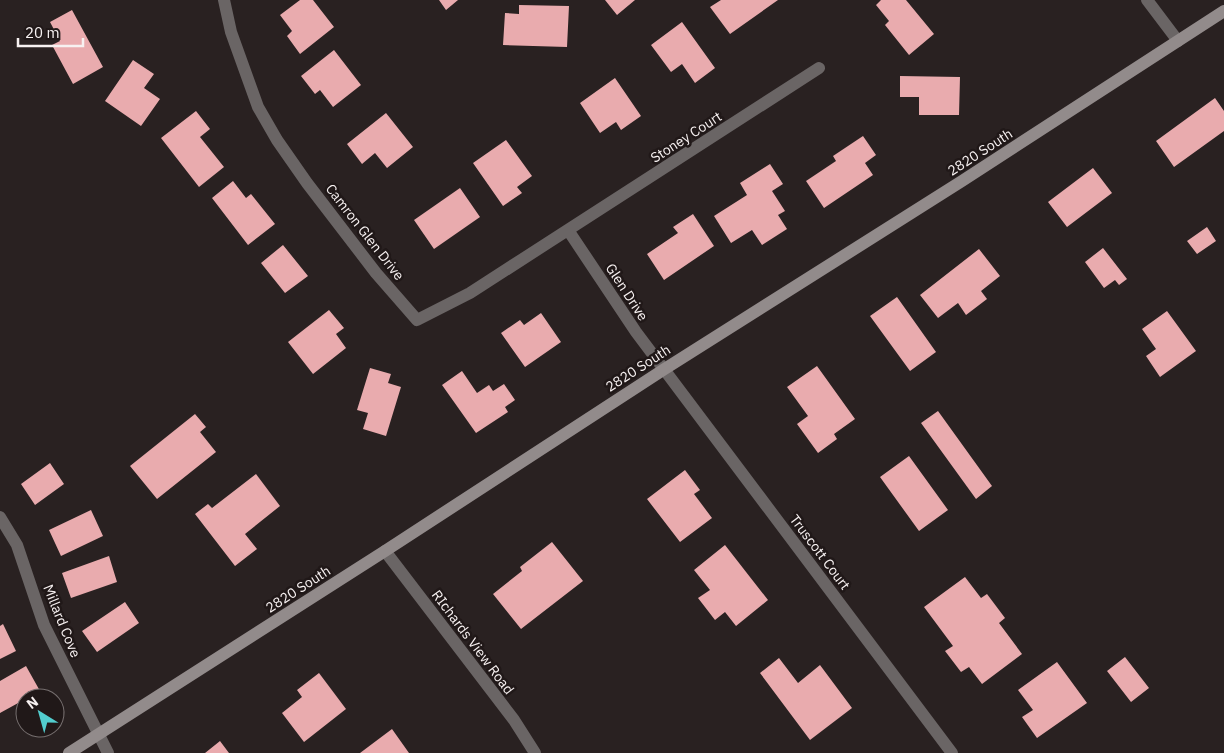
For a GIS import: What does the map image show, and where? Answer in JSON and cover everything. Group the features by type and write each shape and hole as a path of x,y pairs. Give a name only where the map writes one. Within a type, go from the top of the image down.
{"street":[{"name":"Camron Glen Drive","path":"224,0 231,32 258,107 277,140 307,183 376,272 417,320 470,293 568,230"},
{"path":"1147,0 1178,41"},
{"name":"2820 South","path":"69,753 1224,11"},
{"name":"Stoney Court","path":"568,230 819,68"},
{"name":"Glen Drive","path":"568,230 663,370"},
{"name":"Truscott Court","path":"663,370 952,753"},
{"name":"Millard Cove","path":"0,517 18,545 44,625 108,753"},
{"name":"RIchards View Road","path":"385,551 514,720 535,753"}],"building":[{"path":"300,0 313,0 334,27 300,54 287,36 292,31 280,15"},
{"path":"439,0 458,0 446,10"},
{"path":"605,0 635,0 617,15"},
{"path":"721,0 778,0 730,34 710,7"},
{"path":"881,0 906,0 934,34 909,55 885,25 889,21 876,5"},
{"path":"519,5 569,6 567,47 503,45 505,13 519,14"},
{"path":"72,10 103,67 73,84 52,45 60,41 50,22"},
{"path":"682,22 715,68 695,83 682,64 671,72 651,45"},
{"path":"334,50 361,85 333,107 320,90 315,94 301,76"},
{"path":"133,60 154,74 144,88 160,99 141,126 105,101"},
{"path":"900,76 960,77 959,115 919,115 919,97 900,97"},
{"path":"615,78 641,116 621,130 616,122 600,133 580,103"},
{"path":"1215,98 1224,111 1224,131 1174,167 1156,141"},
{"path":"196,111 210,129 200,137 224,167 199,187 161,138"},
{"path":"386,113 413,147 387,168 375,153 362,164 347,144"},
{"path":"863,136 876,155 865,163 873,175 824,208 806,181 836,161 833,156"},
{"path":"506,140 532,176 517,187 522,193 503,206 473,163"},
{"path":"770,164 783,184 772,191 785,211 778,215 787,229 762,245 752,230 731,243 714,216 747,195 740,183"},
{"path":"1093,168 1112,193 1067,227 1048,202"},
{"path":"233,181 246,198 251,194 275,224 248,245 212,198"},
{"path":"460,188 480,217 434,249 414,220"},
{"path":"693,214 714,246 664,280 647,254 678,233 673,227"},
{"path":"1207,227 1216,241 1197,254 1187,241"},
{"path":"283,245 308,276 285,293 261,263"},
{"path":"1103,248 1127,279 1119,285 1115,280 1104,288 1085,262"},
{"path":"979,249 1000,276 981,291 987,299 966,315 958,303 938,318 920,295"},
{"path":"897,297 936,352 910,371 870,316"},
{"path":"329,310 344,328 336,334 346,348 313,374 288,342"},
{"path":"1167,311 1196,351 1160,377 1146,356 1156,349 1142,329"},
{"path":"541,313 561,342 525,367 501,333 520,320 524,325"},
{"path":"817,366 855,419 834,434 837,439 818,453 797,424 808,416 787,387"},
{"path":"370,368 391,374 388,383 401,387 386,436 363,429 368,413 357,410"},
{"path":"462,371 477,393 489,385 493,391 504,384 515,400 505,407 508,412 476,433 442,385"},
{"path":"938,411 992,486 976,499 921,423"},
{"path":"195,414 206,427 200,432 216,452 157,499 130,466"},
{"path":"909,456 948,510 919,531 880,477"},
{"path":"50,463 64,484 35,505 21,484"},
{"path":"685,470 700,490 694,494 712,518 680,542 647,499"},
{"path":"256,474 280,506 245,534 257,549 235,566 195,514 208,504 212,508"},
{"path":"91,510 103,536 61,556 49,530"},
{"path":"552,542 583,581 521,629 493,594 522,571 520,567"},
{"path":"725,545 768,600 736,626 725,612 715,620 698,598 710,590 694,570"},
{"path":"109,556 117,582 71,598 62,573"},
{"path":"965,577 981,598 987,594 1005,618 999,623 1022,654 982,684 969,667 961,672 945,651 953,646 924,607"},
{"path":"125,602 139,623 97,652 82,631"},
{"path":"3,624 16,651 0,659 0,626"},
{"path":"1125,657 1149,688 1131,702 1107,671"},
{"path":"779,658 798,683 820,665 852,708 810,740 760,673"},
{"path":"1057,662 1087,703 1037,738 1022,717 1033,710 1018,690"},
{"path":"26,666 38,688 15,688 15,705 0,713 0,681"},
{"path":"319,673 346,709 304,742 282,713 302,697 297,690"},
{"path":"392,729 409,753 360,753"},
{"path":"220,741 229,753 205,753"}]}
